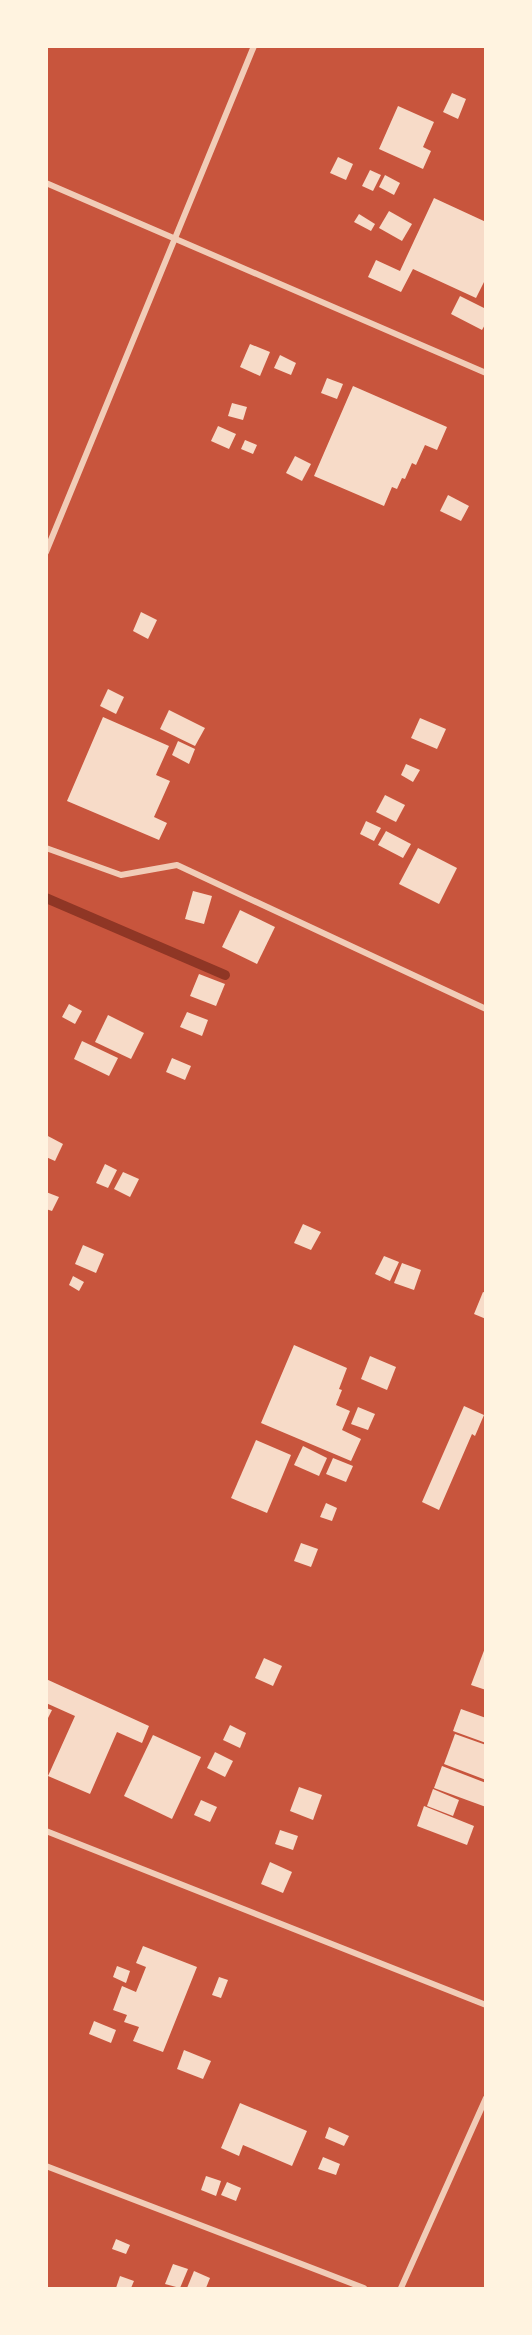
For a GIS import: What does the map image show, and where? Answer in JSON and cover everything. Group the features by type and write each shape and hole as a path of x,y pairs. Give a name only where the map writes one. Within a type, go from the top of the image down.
{"street":[{"path":"46,552 254,46"},
{"path":"46,183 486,373"},
{"path":"46,848 121,875 177,865 486,1009"},
{"path":"47,1832 486,2005"},
{"path":"402,2289 486,2098"},
{"path":"46,2166 364,2289"}],"building":[{"path":"452,93 466,99 458,119 443,112"},
{"path":"398,106 434,122 423,147 431,151 423,169 379,149"},
{"path":"338,157 353,164 346,180 330,173"},
{"path":"370,170 381,175 373,191 362,186"},
{"path":"385,175 400,183 394,195 379,187"},
{"path":"434,198 486,222 486,278 476,298 413,269 401,292 368,277 376,260 400,271"},
{"path":"389,211 412,224 402,241 379,228"},
{"path":"359,214 375,224 371,231 354,222"},
{"path":"460,296 486,309 486,323 482,330 451,314"},
{"path":"250,344 270,352 260,376 240,367"},
{"path":"280,355 296,363 291,375 274,368"},
{"path":"327,378 343,384 337,399 321,393"},
{"path":"353,386 447,427 437,450 425,445 416,465 412,463 405,479 402,478 397,489 392,487 384,506 314,476"},
{"path":"232,403 247,407 243,420 228,416"},
{"path":"218,426 236,434 229,449 211,441"},
{"path":"245,440 257,445 253,454 241,449"},
{"path":"295,456 311,464 302,481 286,473"},
{"path":"448,495 469,506 461,521 440,511"},
{"path":"141,612 157,620 148,639 133,631"},
{"path":"108,689 124,697 116,714 100,706"},
{"path":"169,710 205,728 195,746 160,729"},
{"path":"103,717 169,746 156,775 170,781 154,817 167,823 159,840 67,801"},
{"path":"420,718 446,729 437,749 411,738"},
{"path":"178,741 195,749 189,764 172,755"},
{"path":"406,764 420,770 413,782 401,775"},
{"path":"385,795 405,805 396,822 376,812"},
{"path":"366,821 381,828 374,841 360,834"},
{"path":"386,831 411,844 403,858 378,845"},
{"path":"418,848 457,868 439,904 399,884"},
{"path":"193,891 212,896 204,924 185,919"},
{"path":"240,910 275,927 257,964 222,947"},
{"path":"199,974 225,984 216,1006 190,996"},
{"path":"69,1004 82,1011 75,1024 62,1017"},
{"path":"187,1012 208,1020 202,1036 180,1027"},
{"path":"108,1015 144,1033 131,1059 95,1042"},
{"path":"82,1041 118,1058 109,1076 74,1059"},
{"path":"172,1058 191,1066 185,1080 166,1072"},
{"path":"46,1135 63,1144 55,1161 46,1157"},
{"path":"105,1164 117,1170 108,1188 96,1183"},
{"path":"123,1172 139,1179 130,1197 114,1189"},
{"path":"46,1192 59,1197 52,1211 46,1209"},
{"path":"303,1224 321,1232 311,1250 294,1243"},
{"path":"83,1245 104,1254 96,1273 75,1264"},
{"path":"384,1256 399,1262 390,1281 375,1274"},
{"path":"402,1263 421,1270 414,1290 394,1283"},
{"path":"73,1276 84,1282 79,1291 69,1285"},
{"path":"483,1292 486,1293 486,1319 474,1314"},
{"path":"294,1345 347,1368 336,1405 350,1411 342,1430 361,1439 351,1461 261,1423"},
{"path":"370,1356 396,1367 387,1390 361,1379"},
{"path":"464,1406 484,1415 475,1436 472,1434 439,1510 422,1502"},
{"path":"358,1407 375,1414 368,1430 351,1424"},
{"path":"256,1440 291,1455 267,1513 231,1498"},
{"path":"303,1446 327,1458 319,1476 294,1465"},
{"path":"333,1458 353,1466 346,1482 326,1474"},
{"path":"326,1503 337,1508 332,1521 320,1517"},
{"path":"301,1543 318,1549 311,1567 294,1561"},
{"path":"486,1648 486,1690 471,1685"},
{"path":"264,1658 282,1666 273,1686 255,1678"},
{"path":"46,1679 149,1726 142,1743 117,1732 90,1794 48,1776 75,1716 46,1703"},
{"path":"46,1708 52,1710 46,1722"},
{"path":"461,1709 486,1718 486,1743 453,1731"},
{"path":"230,1725 246,1733 240,1748 223,1740"},
{"path":"455,1734 486,1745 486,1780 444,1764"},
{"path":"153,1735 201,1757 172,1819 124,1796"},
{"path":"215,1752 233,1761 225,1777 207,1768"},
{"path":"442,1766 486,1783 486,1807 434,1788"},
{"path":"299,1787 322,1795 313,1820 290,1811"},
{"path":"433,1789 459,1800 453,1816 427,1806"},
{"path":"201,1800 217,1807 210,1822 194,1815"},
{"path":"424,1806 474,1826 467,1845 417,1826"},
{"path":"280,1830 298,1836 293,1850 275,1844"},
{"path":"270,1862 292,1872 283,1893 261,1884"},
{"path":"143,1946 197,1967 163,2052 133,2041 139,2027 124,2022 127,2015 113,2010 122,1986 136,1992 146,1967 136,1963"},
{"path":"117,1966 130,1971 126,1983 113,1977"},
{"path":"219,1977 228,1980 221,1998 212,1995"},
{"path":"94,2021 116,2030 111,2043 89,2034"},
{"path":"184,2050 211,2061 203,2079 177,2069"},
{"path":"240,2103 307,2131 292,2166 243,2145 239,2156 221,2148"},
{"path":"329,2127 349,2136 344,2146 325,2138"},
{"path":"323,2157 340,2164 336,2175 318,2169"},
{"path":"206,2176 221,2181 216,2196 201,2190"},
{"path":"227,2182 241,2188 236,2201 221,2195"},
{"path":"116,2239 130,2245 126,2254 112,2249"},
{"path":"173,2264 188,2269 180,2288 165,2284"},
{"path":"194,2271 210,2278 206,2288 187,2288"},
{"path":"120,2276 134,2281 131,2288 116,2288"}],"waterway":[{"path":"46,898 225,975"}]}
